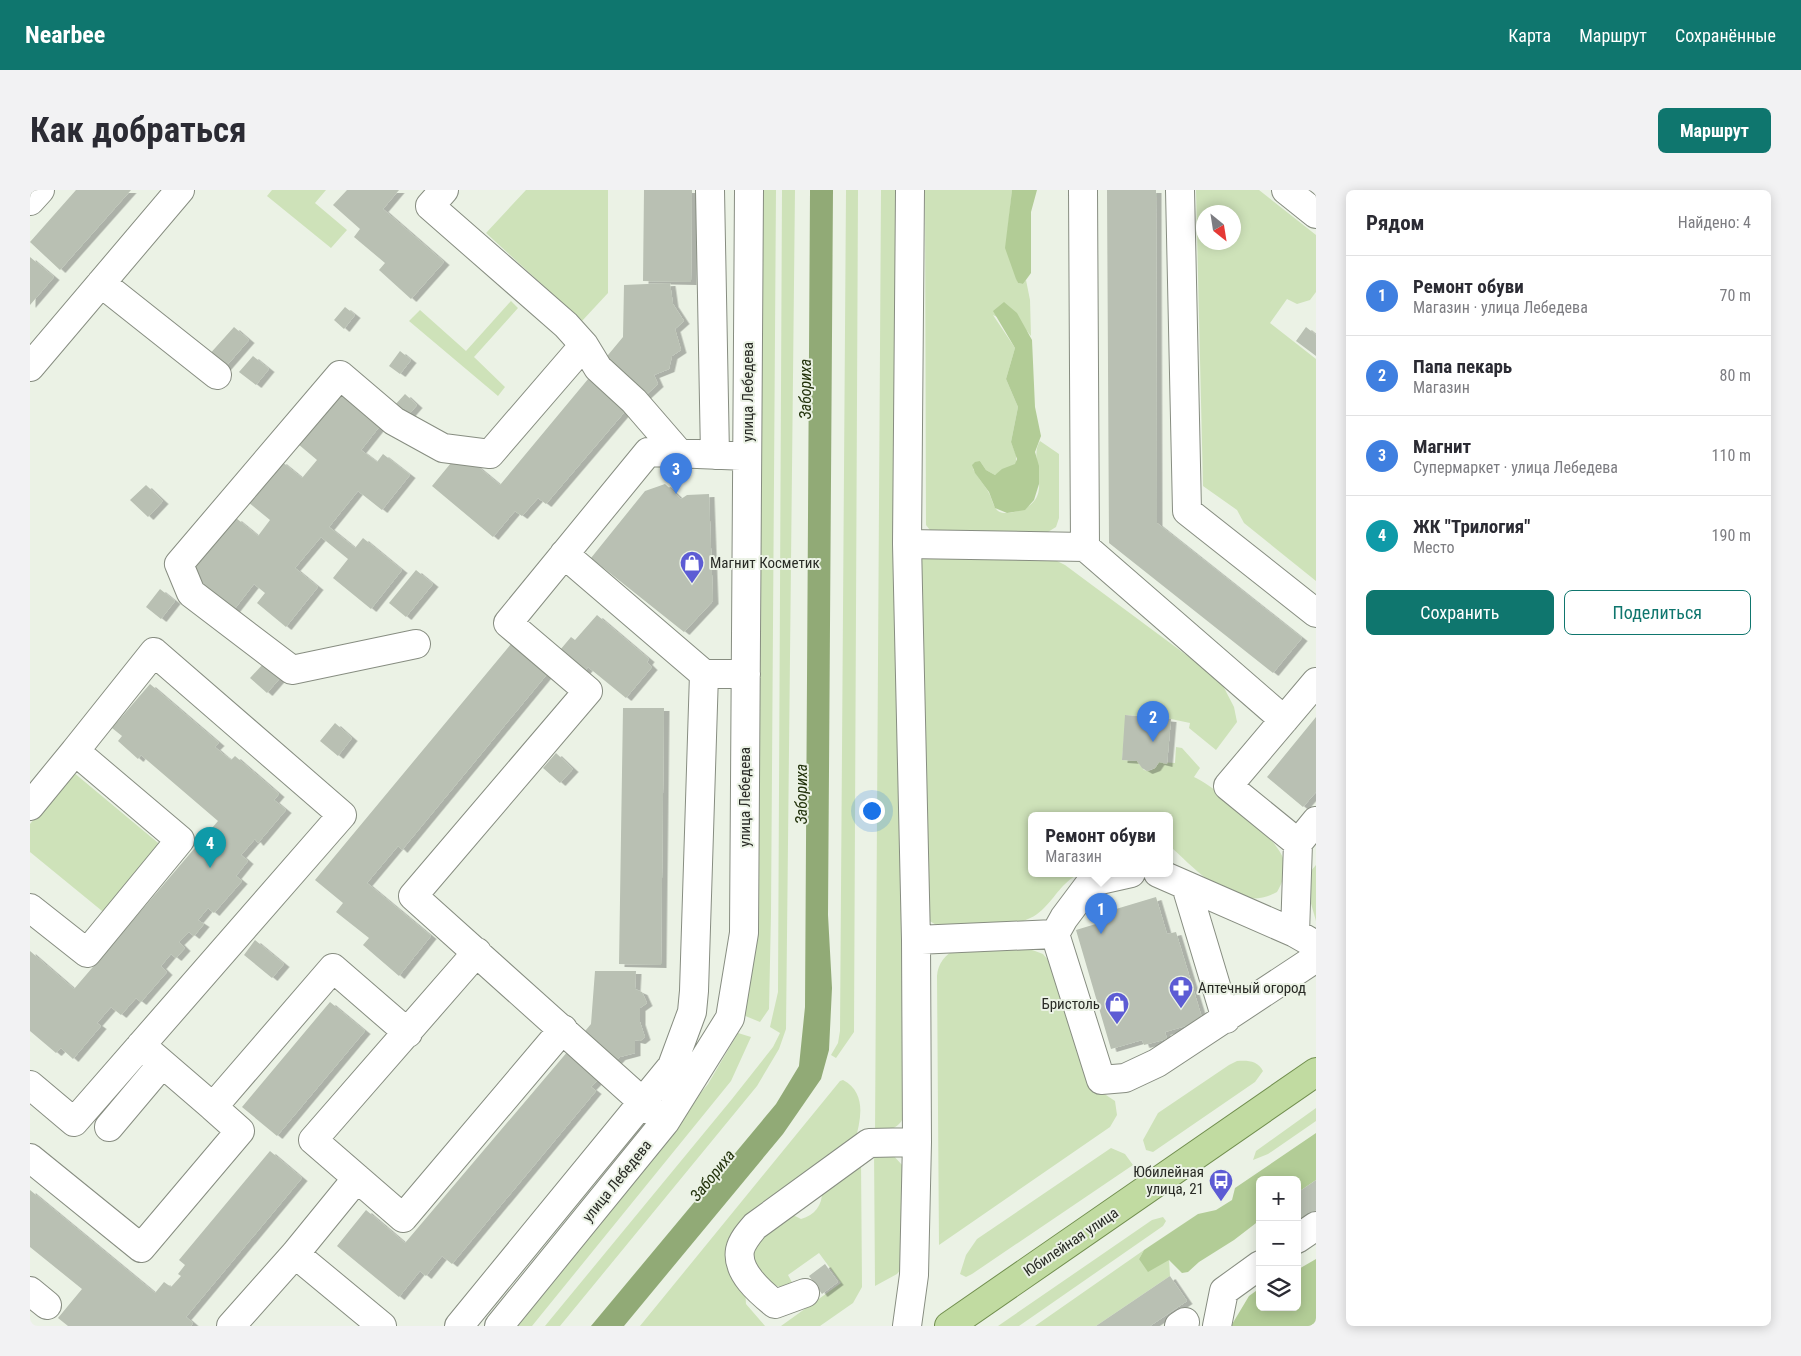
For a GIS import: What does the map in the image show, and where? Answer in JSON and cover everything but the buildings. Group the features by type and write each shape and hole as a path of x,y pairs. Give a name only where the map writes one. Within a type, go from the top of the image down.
{"main road":[{"name":"Юбилейная улица","path":"949,1326 1316,1072"}],"street":[{"path":"30,201 40,190"},
{"path":"30,367 180,190"},
{"path":"444,190 430,206 566,325 584,345 598,368 634,401 679,453"},
{"path":"710,190 715,455"},
{"name":"улица Лебедева","path":"499,1326 665,1122 730,1018 744,934 749,190"},
{"path":"907,1326 914,1276 917,1142 916,940 907,544 910,190"},
{"path":"1084,190 1085,547"},
{"path":"1180,190 1188,511 1316,613"},
{"path":"1286,190 1316,214"},
{"path":"101,283 217,375"},
{"path":"712,305 748,306"},
{"path":"416,644 292,670 191,593 179,564 340,375 394,421 443,448 490,454 584,345"},
{"path":"665,1122 477,952 412,896 588,691 508,623 648,452 747,456"},
{"path":"907,544 1085,547 1284,720"},
{"path":"564,554 704,674 746,674"},
{"path":"30,806 154,652 342,815 74,1122 30,1085"},
{"path":"459,1326 672,1066 692,1012 704,674"},
{"path":"1298,842 1228,786 1316,682"},
{"path":"30,908 87,953 180,840 75,751"},
{"path":"1167,877 1306,939 1298,842 1316,821"},
{"path":"1113,877 1091,882 1064,918 1055,934 1100,1080 1125,1078 1157,1063 1316,958"},
{"path":"1186,886 1226,1018"},
{"path":"916,940 1055,934"},
{"path":"477,952 313,1140 403,1218 562,1030"},
{"path":"213,1108 333,968 408,1032"},
{"path":"30,1158 141,1248 240,1131 141,1045"},
{"path":"109,1127 162,1064"},
{"path":"805,1293 774,1304 753,1286 741,1261 740,1250 744,1240 755,1226 869,1143 917,1142"},
{"path":"232,1326 295,1254 357,1178"},
{"path":"1301,1236 1316,1226"},
{"path":"295,1254 369,1322"},
{"path":"1218,1326 1224,1291 1259,1266"}],"shaded area":[{"path":"272,190 326,190 315,203 347,230 331,248 267,196"},
{"path":"526,190 608,190 608,293 582,321 486,233"},
{"path":"762,190 776,190 771,914 769,1009 760,1022 743,1015"},
{"path":"782,190 795,190 786,1029 779,1049 757,1086 560,1326 545,1326 732,1099 773,1047 780,1033 770,1027 778,992"},
{"path":"810,190 833,190 828,915 832,988 829,1050 821,1079 783,1134 624,1326 591,1326 776,1104 799,1066 805,1007"},
{"path":"846,190 858,190 854,1032 836,1058 831,1055 838,1043 840,1031"},
{"path":"881,190 910,190 902,1095 904,1112 903,1118 897,1126 875,1134"},
{"path":"925,190 1012,190 1006,247 1018,283 1023,284 1026,280 1030,300 1031,336 1027,331 993,315 1015,348 1006,379 1018,407 1011,442 1016,455 1016,464 995,475 986,470 980,461 973,469 989,493 997,510 1006,513 1014,512 1028,507 1036,499 1039,490 1039,480 1036,459 1040,441 1059,454 1059,518 1056,527 1043,535 933,534 926,525"},
{"path":"1012,190 1037,190 1031,212 1031,273 1023,284 1018,283 1016,279 1005,248"},
{"path":"1196,190 1259,190 1316,235 1316,292 1310,300 1297,304 1287,299 1270,323 1316,359 1316,581 1244,523 1237,510 1203,486 1197,250 1241,250 1241,205 1196,205"},
{"path":"511,301 518,308 474,357 505,387 498,396 409,321 420,310 466,351"},
{"path":"1004,302 1017,313 1032,340 1035,407 1041,436 1035,452 1039,466 1039,484 1034,500 1025,510 1007,513 995,508 989,492 975,473 972,465 980,461 986,470 995,475 1002,469 1015,464 1017,459 1011,442 1018,407 1006,379 1015,348 993,311"},
{"path":"923,556 1051,558 1065,565 1220,680 1234,707 1237,722 1216,750 1189,728 1190,723 1171,719 1126,715 1122,760 1137,761 1147,771 1155,768 1159,762 1175,763 1176,747 1182,748 1200,768 1194,777 1204,782 1244,813 1269,837 1278,849 1283,858 1285,871 1277,892 1262,898 1247,898 1233,894 1205,878 1173,849 1173,812 1028,812 1028,877 1073,877 1042,910 1020,922 978,927 938,926 928,920 919,561"},
{"path":"73,772 163,847 107,915 30,852 30,824"},
{"path":"1316,865 1316,921 1304,879"},
{"path":"957,948 1027,948 1043,954 1056,969 1082,1067 1103,1093 1115,1101 1117,1115 1110,1127 939,1245 937,976 943,960"},
{"path":"738,1033 751,1037 731,1081 532,1326 509,1326 708,1084"},
{"path":"1237,1061 1252,1062 1263,1071 1255,1082 1153,1152 1146,1150 1143,1140 1158,1113"},
{"path":"843,1080 851,1085 859,1099 860,1115 855,1141 741,1228 746,1304 765,1326 640,1326 840,1081"},
{"path":"1316,1108 1316,1121 1268,1154 1253,1160 1256,1151"},
{"path":"1316,1133 1316,1180 1301,1190 1301,1176 1256,1176 1256,1223 1234,1240 1199,1262 1188,1272 1182,1273 1169,1260 1148,1272 1139,1259 1144,1250 1198,1214 1216,1210 1232,1200 1235,1188"},
{"path":"1111,1148 1125,1154 1133,1165 972,1274 966,1277 960,1274 966,1255 977,1239"},
{"path":"874,1149 891,1153 903,1166 902,1268 897,1274 875,1286"},
{"path":"861,1160 862,1287 853,1303 820,1326 781,1326 841,1283 819,1253 788,1275 794,1286 785,1289 767,1282 750,1262 756,1236 793,1215 801,1219 811,1215 820,1204 822,1189"},
{"path":"1163,1217 1166,1221 1163,1226 1019,1326 998,1326 1152,1220"},
{"path":"1144,1250 1139,1259 1169,1259 1170,1276 1096,1326 1035,1326"},
{"path":"1316,1259 1316,1322 1310,1326 1231,1326 1249,1296 1256,1291 1256,1311 1301,1311 1301,1268"}],"place":[{"name":"Магнит","path":"676,494"},
{"name":"Магнит Косметик","path":"692,584"},
{"name":"Папа пекарь","path":"1153,742"},
{"name":"ЖК \"Трилогия\"","path":"210,868"},
{"name":"Ремонт обуви","path":"1101,934"},
{"name":"Аптечный огород","path":"1181,1009"},
{"name":"Бристоль","path":"1117,1025"},
{"name":"Юбилейная улица, 21","path":"1221,1202"}],"water label":[{"name":"Забориха","path":"805,389"},
{"name":"Забориха","path":"801,794"},
{"name":"Забориха","path":"712,1175"}]}
